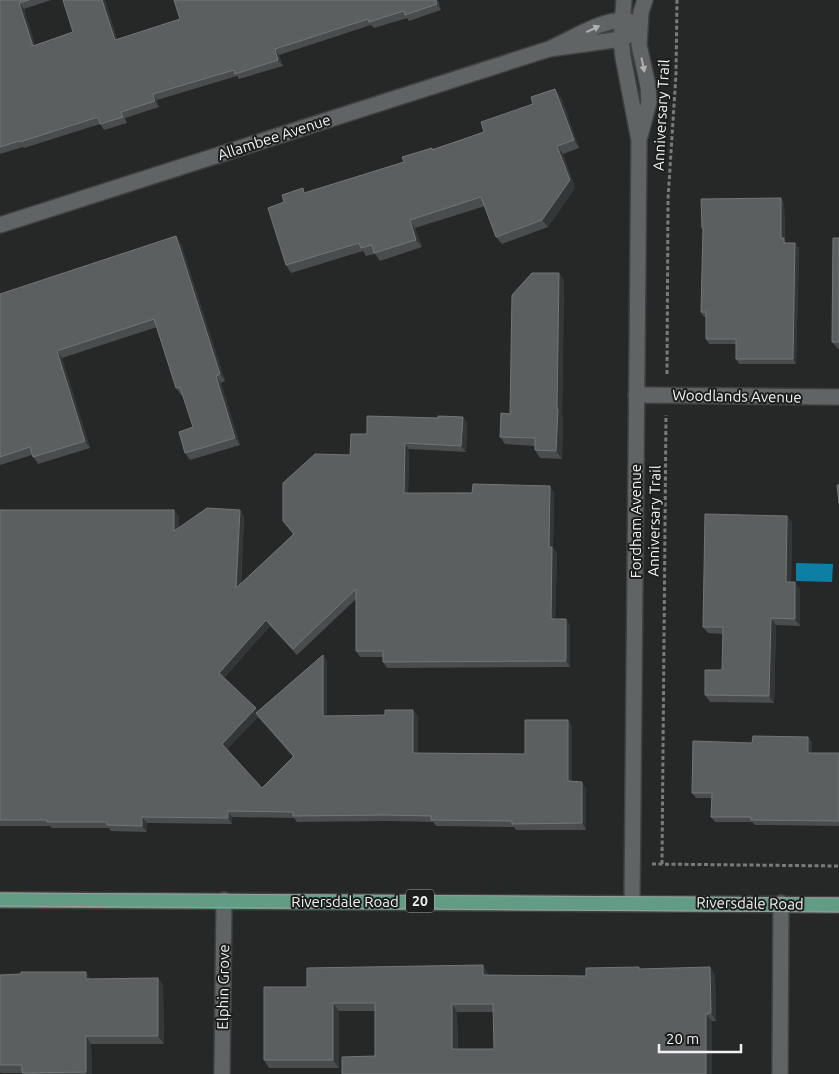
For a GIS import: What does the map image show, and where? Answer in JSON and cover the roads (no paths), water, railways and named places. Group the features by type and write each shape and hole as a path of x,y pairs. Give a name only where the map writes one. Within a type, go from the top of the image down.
{"main road":[{"name":"Riversdale Road","path":"0,900 781,903 839,905"}],"street":[{"name":"Fordham Avenue","path":"624,0 621,39 639,140 632,903"},
{"name":"Fordham Avenue","path":"639,140 649,102 648,86 639,45 639,26 645,0"},
{"path":"622,21 627,20 639,26"},
{"name":"Allambee Avenue","path":"0,225 549,49 602,25 622,21"},
{"name":"Allambee Avenue","path":"549,49 621,39 631,34 639,26"},
{"name":"Woodlands Avenue","path":"636,395 839,397"},
{"name":"Elphin Grove","path":"222,1074 224,900"},
{"path":"780,1074 781,903"}],"water":[{"path":"796,563 833,564 832,582 796,581"}],"tram line":[{"path":"0,893 839,898"},
{"path":"0,906 839,912"}]}
